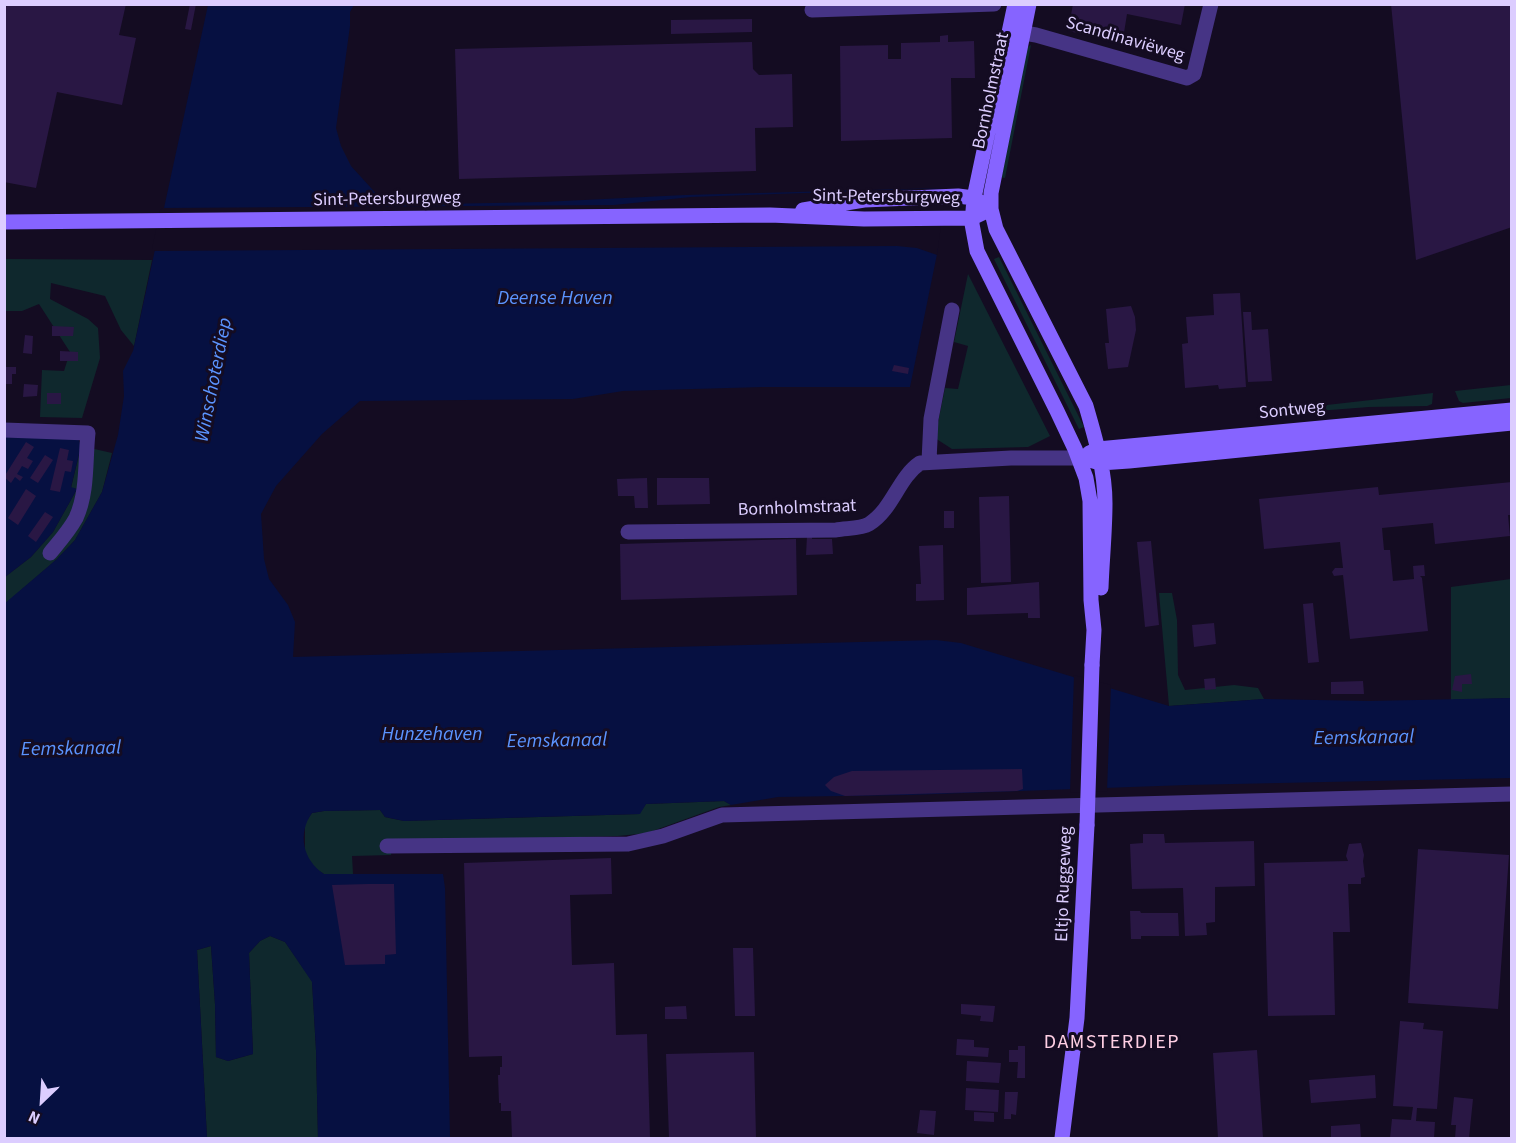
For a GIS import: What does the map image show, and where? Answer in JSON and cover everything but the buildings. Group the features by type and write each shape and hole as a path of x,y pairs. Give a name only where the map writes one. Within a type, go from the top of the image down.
{"street":[{"path":"812,10 994,4"},
{"name":"Scandinaviëweg","path":"1017,31 1187,78 1194,74 1211,4"},
{"name":"Bornholmstraat","path":"1020,5 991,193 991,209 996,229 1086,406 1099,456"},
{"name":"Bornholmstraat","path":"1017,31 974,198 973,234 977,251 1078,458"},
{"name":"Sint-Petersburgweg","path":"770,215 864,200 948,196 974,198 991,209"},
{"name":"Sint-Petersburgweg","path":"4,222 770,215 864,219 972,218 991,209"},
{"path":"929,461 932,419 951,310"},
{"name":"Sontweg","path":"1099,456 1512,410"},
{"name":"Sontweg","path":"929,461 1078,458 1512,423"},
{"path":"4,430 88,433 84,488 80,507 71,526 50,553"},
{"name":"Eltjo Ruggeweg","path":"1062,1138 1077,1018 1092,665 1094,630 1100,602 1105,503 1099,456"},
{"name":"Eltjo Ruggeweg","path":"1078,458 1086,478 1090,501 1091,600 1094,630"},
{"name":"Bornholmstraat","path":"628,532 836,530 867,525 887,508 911,469 920,463 929,461"},
{"path":"387,846 628,844 663,836 722,816 1512,794"}],"green space":[{"path":"1031,45 1005,178 998,177 1026,48"},
{"path":"999,257 1084,427 1079,429 994,259"},
{"path":"5,259 152,260 134,346 121,330 105,296 51,283 50,299 88,319 98,328 100,358 82,418 40,417 42,370 64,371 70,352 39,304 22,311 5,311"},
{"path":"968,274 1050,436 1028,447 952,449 935,438 945,388 958,389 968,346 954,342"},
{"path":"1511,385 1511,398 1463,403 1459,401 1455,391"},
{"path":"1433,393 1432,404 1427,406 1317,411 1309,407"},
{"path":"81,446 112,453 102,492 75,540 57,559 5,604 5,577 31,557 53,532 77,489 71,488"},
{"path":"1511,579 1511,698 1451,700 1451,587"},
{"path":"1159,593 1172,593 1177,620 1178,675 1185,690 1234,685 1258,688 1264,699 1169,706"},
{"path":"724,801 731,805 719,807 647,833 618,836 393,842 391,855 352,856 353,874 324,874 313,867 305,853 305,823 312,813 324,811 380,810 385,817 404,821 639,814 646,804"},
{"path":"270,936 285,942 312,981 318,1138 207,1138 197,950 211,946 216,1057 228,1061 253,1054 249,953 260,941"}],"water":[{"path":"208,5 354,5 350,12 336,128 341,146 351,166 382,200 390,205 943,188 937,254 910,387 763,387 623,391 573,399 360,401 322,434 276,486 261,514 264,559 269,579 288,605 295,622 293,657 936,640 961,643 1169,706 1264,699 1369,701 1511,698 1511,778 778,797 731,805 724,801 646,804 640,814 404,821 385,817 380,810 312,813 305,829 304,846 311,862 324,874 443,874 450,1138 318,1138 312,982 285,942 270,936 260,941 249,953 253,1054 228,1061 216,1057 211,946 197,950 207,1138 5,1138 4,604 57,559 75,540 102,492 118,435 124,396 123,371 133,351"},
{"path":"5,437 78,438 81,446 71,487 77,489 53,532 31,557 5,577"}],"pier":[{"path":"946,188 937,255 917,248 897,246 153,251 152,249 160,210 163,208 614,205 691,197"},
{"path":"1074,675 1111,685 1107,791 1070,793"}],"district":[{"name":"DAMSTERDIEP","path":"1112,1044"}],"water label":[{"name":"Deense Haven","path":"555,300"},
{"name":"Winschoterdiep","path":"215,380"},
{"name":"Hunzehaven","path":"432,736"},
{"name":"Eemskanaal","path":"1364,739"},
{"name":"Eemskanaal","path":"557,742"},
{"name":"Eemskanaal","path":"71,750"}]}
